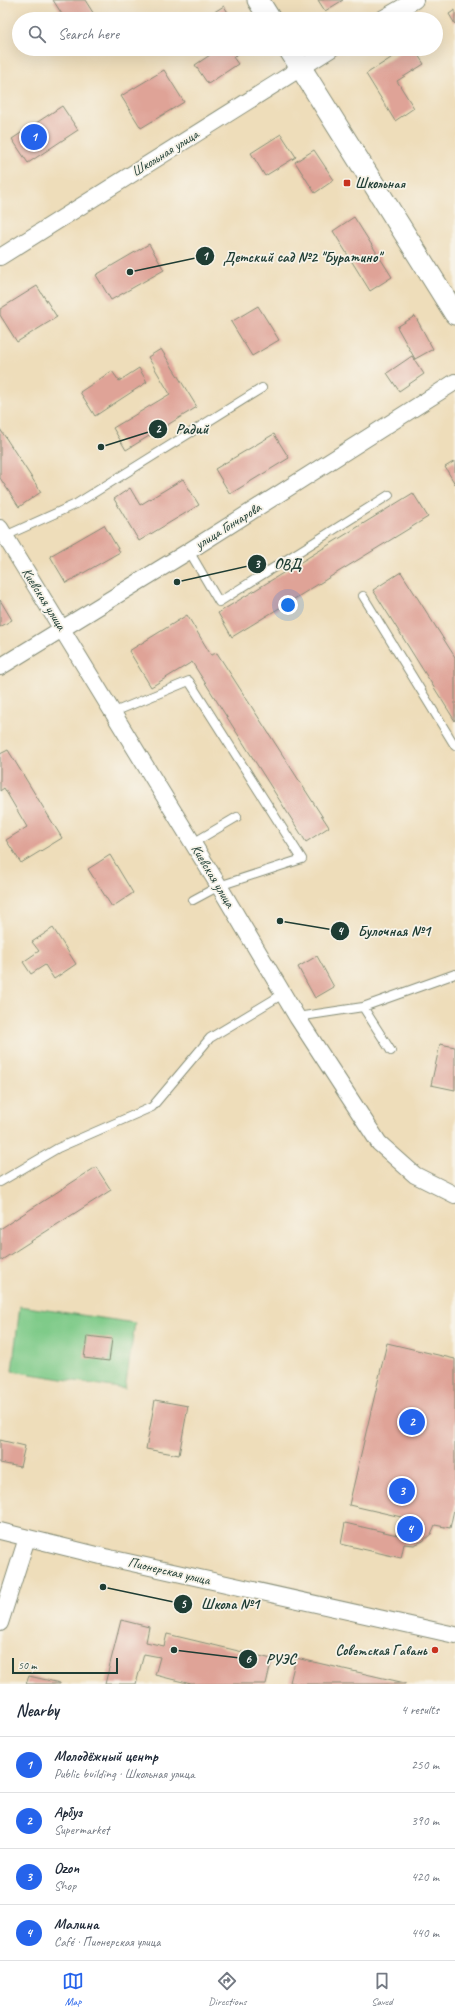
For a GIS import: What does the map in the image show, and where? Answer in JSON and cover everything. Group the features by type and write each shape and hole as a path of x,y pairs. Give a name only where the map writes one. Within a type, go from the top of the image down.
{"street":[{"path":"258,0 266,12"},
{"path":"394,12 415,0"},
{"path":"293,56 455,314"},
{"name":"Школьная улица","path":"0,257 319,56"},
{"name":"улица Гончарова","path":"0,667 189,551 455,382"},
{"name":"Киевская улица","path":"3,532 114,712 297,1017 379,1143 415,1175 455,1195"},
{"name":"Пионерская улица","path":"0,1531 105,1557 455,1635"},
{"path":"0,1623 27,1538"}],"lane":[{"path":"3,532 76,504 262,388"},
{"path":"189,551 219,602 389,495"},
{"path":"363,596 455,746"},
{"path":"114,712 189,681 302,859 219,886 193,900"},
{"path":"193,843 237,817"},
{"path":"297,1017 363,1007 455,974"},
{"path":"0,1182 58,1148 152,1107 210,1038 283,994"},
{"path":"363,1007 391,1051"}],"green space":[{"path":"20,1306 135,1323 125,1389 12,1371"}],"building":[{"path":"53,0 85,0 93,12 61,12"},
{"path":"318,0 343,0 325,11"},
{"path":"224,6 228,12 214,12"},
{"path":"455,10 455,24 449,14"},
{"path":"208,56 235,56 233,57 238,64 208,84 195,65"},
{"path":"394,56 419,56 424,64 397,81 414,108 395,121 366,74"},
{"path":"164,70 184,102 141,128 121,96"},
{"path":"62,106 78,130 28,163 12,139"},
{"path":"281,134 296,157 265,176 251,153"},
{"path":"314,150 334,180 315,193 295,162"},
{"path":"354,217 392,277 370,291 333,231"},
{"path":"149,244 164,270 111,300 96,275"},
{"path":"37,286 57,317 17,342 0,315 0,309"},
{"path":"258,306 279,340 252,356 231,322"},
{"path":"415,316 433,349 415,359 397,327"},
{"path":"161,349 197,407 126,450 113,428 170,394 148,357"},
{"path":"412,356 424,374 399,391 387,373"},
{"path":"139,368 147,382 95,416 80,392 112,371 119,381"},
{"path":"0,429 41,492 19,507 0,478"},
{"path":"274,434 289,458 230,494 215,469"},
{"path":"455,461 455,484 445,467"},
{"path":"183,479 199,505 139,541 114,499 130,488 140,505"},
{"path":"413,493 428,517 232,637 218,613"},
{"path":"104,525 120,552 66,583 50,556"},
{"path":"401,572 455,657 455,721 373,590"},
{"path":"0,600 12,620 0,627"},
{"path":"187,615 211,655 217,653 329,827 306,842 192,662 151,687 129,651"},
{"path":"8,750 62,838 21,863 6,840 27,827 4,788 0,791 0,754"},
{"path":"110,855 133,893 112,907 88,869"},
{"path":"53,928 76,964 54,979 45,965 31,974 23,962 39,951 32,942"},
{"path":"317,956 334,987 315,998 298,967"},
{"path":"440,1044 455,1047 455,1090 431,1085"},
{"path":"96,1167 111,1190 0,1261 0,1229"},
{"path":"87,1336 112,1339 109,1361 84,1358"},
{"path":"387,1343 455,1359 455,1505 450,1528 435,1525 431,1534 423,1541 414,1545 404,1544 401,1558 341,1544 345,1523 406,1537 410,1519 349,1505"},
{"path":"155,1400 188,1406 179,1455 146,1449"},
{"path":"0,1440 25,1446 20,1467 0,1463"},
{"path":"121,1620 149,1627 146,1642 164,1646 167,1634 272,1659 266,1684 191,1684 155,1675 160,1657 144,1654 136,1684 105,1684"},
{"path":"296,1658 405,1684 299,1684 290,1682"},
{"path":"29,1676 60,1683 60,1684 26,1684"}],"place":[{"name":"Молодёжный центр","path":"34,137"},
{"name":"Школьная","path":"347,183"},
{"name":"Детский сад №2 \"Буратино\"","path":"130,272"},
{"name":"Радий","path":"101,447"},
{"name":"ОВД","path":"177,582"},
{"name":"Булочная №1","path":"280,921"},
{"name":"Арбуз","path":"412,1422"},
{"name":"Ozon","path":"402,1491"},
{"name":"Малина","path":"410,1529"},
{"name":"Школа №1","path":"103,1587"},
{"name":"РУЭС","path":"174,1650"},
{"name":"Советская Гавань","path":"435,1650"}]}
